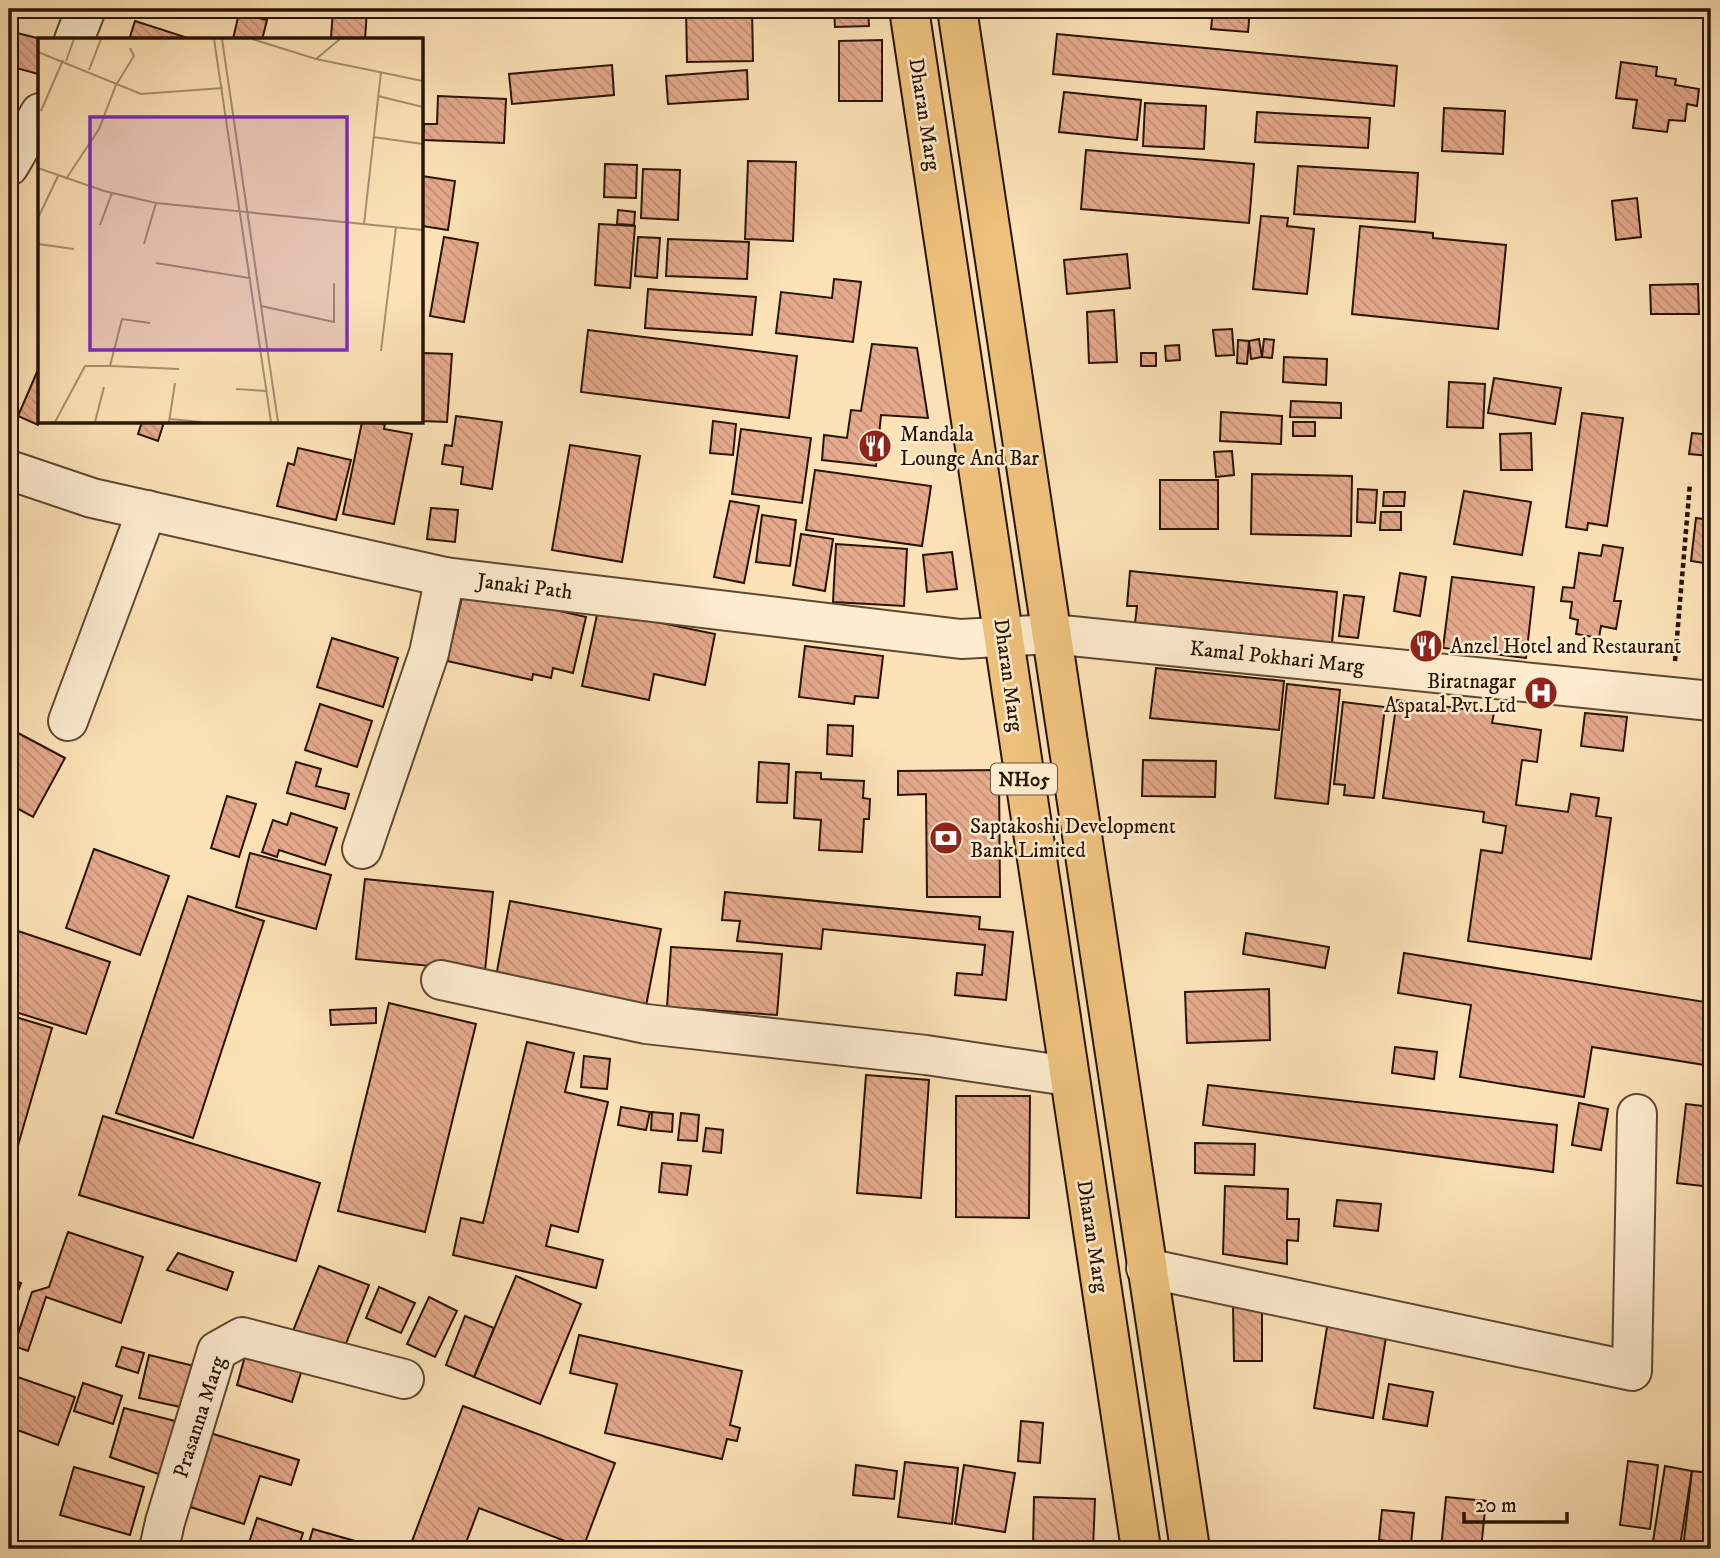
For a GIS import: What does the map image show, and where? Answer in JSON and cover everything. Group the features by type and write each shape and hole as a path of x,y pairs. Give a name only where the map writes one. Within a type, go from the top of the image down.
{"main road":[{"name":"Dharan Marg","path":"909,9 1141,1549"},
{"name":"NH05","path":"957,9 1189,1549"}],"street":[{"path":"75,38 86,9"},
{"path":"9,166 38,116"},
{"name":"Janaki Path","path":"9,470 92,498 445,577 961,639 1052,634"},
{"path":"68,721 146,510"},
{"path":"362,849 429,653 445,577"},
{"name":"Kamal Pokhari Marg","path":"1052,634 1711,701"},
{"path":"441,980 646,1024 926,1055 1068,1076"},
{"path":"1146,1268 1632,1370 1637,1114"},
{"name":"Prasanna Marg","path":"159,1549 164,1522 216,1350 242,1337 404,1378"}],"path":[{"path":"1672,697 1690,483"}],"building":[{"path":"333,9 367,9 365,38 331,38"},
{"path":"686,9 752,9 753,61 687,62"},
{"path":"834,9 868,9 869,26 835,27"},
{"path":"1148,9 1189,9 1189,13"},
{"path":"1213,9 1250,9 1248,32 1211,29"},
{"path":"1707,9 1711,9 1711,56"},
{"path":"239,13 267,20 262,38 233,38"},
{"path":"135,21 188,38 130,38"},
{"path":"9,31 38,38 38,74 9,66"},
{"path":"1057,34 1397,66 1394,106 1053,74"},
{"path":"882,40 882,101 839,101 839,41"},
{"path":"1621,62 1657,67 1656,76 1676,79 1675,85 1699,89 1697,106 1687,104 1685,121 1669,120 1667,132 1633,128 1637,100 1616,98"},
{"path":"612,65 614,95 512,104 509,74"},
{"path":"747,70 748,99 668,104 666,76"},
{"path":"1064,92 1141,100 1137,140 1059,132"},
{"path":"438,96 506,99 504,143 424,140 424,124 437,124"},
{"path":"1145,103 1206,106 1204,149 1143,146"},
{"path":"1444,108 1505,111 1503,154 1442,151"},
{"path":"1257,112 1370,118 1368,148 1255,142"},
{"path":"1086,150 1254,164 1249,223 1081,209"},
{"path":"748,161 796,162 793,241 745,239"},
{"path":"605,164 637,165 636,198 604,197"},
{"path":"1298,166 1418,173 1415,222 1294,214"},
{"path":"643,169 680,170 678,220 641,218"},
{"path":"424,176 455,181 448,230 424,226"},
{"path":"1637,198 1641,237 1616,240 1612,201"},
{"path":"618,210 635,212 634,225 617,224"},
{"path":"1261,216 1288,218 1287,226 1314,229 1307,294 1253,289"},
{"path":"599,224 635,226 630,288 595,285"},
{"path":"1360,226 1433,233 1433,238 1506,245 1498,329 1352,314"},
{"path":"444,237 478,243 464,322 430,316"},
{"path":"638,237 660,238 657,278 635,276"},
{"path":"668,239 749,242 747,279 666,276"},
{"path":"1127,254 1130,288 1067,294 1064,260"},
{"path":"834,279 861,282 853,342 776,333 781,292 832,298"},
{"path":"1698,284 1699,314 1651,314 1650,285"},
{"path":"648,289 756,297 752,335 645,328"},
{"path":"1114,310 1117,362 1089,363 1087,312"},
{"path":"1232,329 1234,355 1216,356 1213,330"},
{"path":"588,330 797,356 789,418 581,392"},
{"path":"1259,339 1262,357 1251,359 1249,341"},
{"path":"1264,339 1274,340 1272,358 1262,357"},
{"path":"1238,340 1249,341 1247,364 1237,363"},
{"path":"872,344 917,348 928,418 881,415 876,466 822,460 824,435 847,438 851,410 861,411"},
{"path":"1179,345 1180,360 1166,361 1165,346"},
{"path":"424,353 452,354 447,422 424,421"},
{"path":"1141,353 1156,353 1156,366 1141,366"},
{"path":"1284,357 1327,359 1326,385 1283,382"},
{"path":"38,370 38,425 18,416"},
{"path":"1494,378 1561,388 1555,424 1488,413"},
{"path":"1449,382 1485,384 1483,428 1447,427"},
{"path":"1291,401 1341,403 1341,418 1290,417"},
{"path":"1221,412 1282,416 1281,444 1220,441"},
{"path":"1582,413 1623,418 1607,526 1588,523 1587,530 1566,527"},
{"path":"456,416 502,422 492,489 461,484 463,467 442,464 445,445 452,446"},
{"path":"713,421 736,424 733,455 710,453"},
{"path":"1293,422 1315,422 1315,436 1293,436"},
{"path":"141,424 163,424 158,441 138,434"},
{"path":"362,424 385,424 384,429 412,434 394,524 343,514"},
{"path":"741,429 811,438 802,503 732,494"},
{"path":"1531,433 1532,470 1501,470 1500,434"},
{"path":"1692,433 1711,435 1711,456 1689,454"},
{"path":"570,445 640,456 622,562 552,550"},
{"path":"298,448 351,460 336,520 277,506 288,463 294,465"},
{"path":"1232,451 1234,475 1216,477 1214,452"},
{"path":"815,470 931,486 922,546 806,530"},
{"path":"1252,474 1352,476 1351,536 1251,534"},
{"path":"1160,480 1218,480 1218,529 1160,529"},
{"path":"1358,489 1377,490 1375,523 1357,522"},
{"path":"1464,491 1531,502 1522,555 1454,544"},
{"path":"1384,492 1405,492 1404,506 1383,506"},
{"path":"730,501 759,506 744,583 714,577"},
{"path":"431,508 458,510 455,542 427,539"},
{"path":"1381,512 1401,512 1401,530 1380,530"},
{"path":"762,515 796,520 790,566 756,562"},
{"path":"1696,518 1711,520 1711,564 1691,561"},
{"path":"801,534 833,539 825,591 793,585"},
{"path":"836,544 907,549 904,606 833,602"},
{"path":"1603,545 1623,548 1614,601 1621,601 1616,629 1601,626 1599,638 1576,634 1578,620 1570,618 1572,602 1561,601 1563,587 1574,588 1579,553 1601,556"},
{"path":"952,552 957,589 927,592 923,555"},
{"path":"1130,571 1337,592 1332,643 1135,623 1137,606 1127,606"},
{"path":"1400,573 1426,577 1420,616 1394,611"},
{"path":"1452,577 1534,587 1526,658 1443,648"},
{"path":"464,589 586,617 573,673 553,668 551,678 533,674 532,680 447,661"},
{"path":"1344,595 1364,597 1358,638 1339,636"},
{"path":"598,610 715,634 705,685 654,674 649,700 582,686"},
{"path":"332,638 398,658 383,707 317,687"},
{"path":"805,646 883,656 878,698 855,696 854,704 799,697"},
{"path":"1156,668 1284,681 1279,730 1150,718"},
{"path":"1287,684 1340,690 1328,804 1275,798"},
{"path":"1397,700 1494,713 1492,723 1541,730 1537,762 1522,760 1516,805 1568,812 1571,794 1599,798 1596,816 1611,818 1591,959 1468,941 1481,850 1502,853 1506,826 1483,822 1484,812 1383,798"},
{"path":"1343,702 1385,707 1374,798 1344,795 1345,785 1334,784"},
{"path":"320,704 372,721 357,767 305,750"},
{"path":"1585,713 1627,717 1623,751 1581,746"},
{"path":"828,725 853,726 852,756 827,754"},
{"path":"18,733 65,758 33,817 9,804 9,751"},
{"path":"1143,760 1216,761 1215,797 1142,796"},
{"path":"296,762 321,769 316,786 349,794 345,809 287,793"},
{"path":"759,762 789,764 787,803 757,802"},
{"path":"999,770 1000,897 927,897 926,794 898,795 898,771"},
{"path":"796,772 821,773 821,779 864,781 863,798 870,799 869,819 864,819 862,852 819,850 821,820 794,818"},
{"path":"227,796 256,804 239,857 211,848"},
{"path":"291,813 337,828 325,865 279,850 277,857 262,852 273,820 287,825"},
{"path":"94,849 169,876 140,955 66,928"},
{"path":"250,853 331,875 316,929 236,907"},
{"path":"365,879 493,892 485,971 356,959"},
{"path":"725,892 980,917 979,929 1013,932 1006,1000 955,995 957,973 982,975 985,945 823,929 821,949 737,941 740,921 722,920"},
{"path":"188,896 264,921 193,1138 116,1113"},
{"path":"510,901 661,929 645,1011 495,982"},
{"path":"9,928 110,962 86,1034 9,1010"},
{"path":"1246,933 1329,947 1325,968 1243,954"},
{"path":"671,947 782,954 777,1015 667,1007"},
{"path":"1404,953 1711,1003 1711,1066 1592,1047 1584,1097 1460,1077 1471,1005 1398,993"},
{"path":"1269,989 1270,1040 1187,1043 1185,992"},
{"path":"389,1003 476,1024 425,1232 338,1211"},
{"path":"376,1008 376,1023 331,1025 330,1010"},
{"path":"9,1015 52,1028 10,1173 9,1173"},
{"path":"527,1042 574,1053 565,1092 608,1102 578,1232 551,1225 546,1246 603,1260 596,1288 453,1255 461,1218 483,1223"},
{"path":"1395,1047 1437,1052 1434,1079 1392,1073"},
{"path":"584,1056 610,1059 607,1089 581,1087"},
{"path":"866,1075 929,1080 921,1198 857,1193"},
{"path":"1208,1085 1557,1125 1553,1172 1203,1125"},
{"path":"956,1096 1030,1096 1029,1218 956,1217"},
{"path":"1579,1103 1608,1109 1601,1150 1572,1145"},
{"path":"1686,1104 1711,1107 1711,1187 1677,1183"},
{"path":"621,1107 650,1112 646,1130 618,1125"},
{"path":"652,1112 673,1114 672,1132 651,1130"},
{"path":"681,1113 699,1115 697,1141 678,1140"},
{"path":"103,1116 320,1183 296,1261 79,1195"},
{"path":"706,1128 723,1130 721,1153 703,1151"},
{"path":"1195,1143 1255,1144 1254,1175 1195,1173"},
{"path":"662,1163 691,1166 687,1195 659,1192"},
{"path":"1225,1186 1288,1189 1287,1219 1299,1219 1298,1241 1287,1240 1287,1264 1223,1254"},
{"path":"1337,1200 1381,1204 1378,1231 1334,1226"},
{"path":"68,1232 143,1257 121,1323 46,1297 28,1351 14,1346 32,1292 49,1287"},
{"path":"1711,1234 1711,1314 1703,1313"},
{"path":"178,1253 233,1272 227,1290 167,1270"},
{"path":"319,1266 369,1285 343,1351 293,1331"},
{"path":"516,1276 581,1304 540,1404 474,1377"},
{"path":"9,1278 21,1283 9,1316"},
{"path":"379,1287 415,1303 401,1333 366,1318"},
{"path":"429,1297 457,1311 435,1357 407,1344"},
{"path":"1262,1304 1262,1361 1234,1361 1233,1305"},
{"path":"465,1316 494,1328 474,1377 446,1365"},
{"path":"1328,1321 1387,1331 1373,1418 1314,1408"},
{"path":"579,1335 742,1371 730,1425 740,1428 737,1441 727,1439 722,1459 605,1433 617,1384 570,1373"},
{"path":"122,1347 144,1353 138,1373 116,1366"},
{"path":"247,1349 303,1366 292,1402 237,1385"},
{"path":"149,1355 194,1366 185,1408 139,1398"},
{"path":"9,1374 75,1397 58,1445 9,1427"},
{"path":"83,1383 122,1396 113,1424 74,1411"},
{"path":"1389,1384 1433,1392 1427,1426 1383,1419"},
{"path":"463,1406 615,1463 583,1548 479,1508 464,1548 468,1549 409,1549"},
{"path":"124,1408 183,1423 167,1477 110,1457"},
{"path":"1021,1421 1043,1423 1040,1463 1018,1461"},
{"path":"210,1433 299,1460 291,1485 260,1476 244,1524 187,1506"},
{"path":"1628,1461 1658,1465 1650,1529 1620,1525"},
{"path":"905,1462 958,1468 952,1524 898,1517"},
{"path":"856,1465 897,1471 894,1499 853,1495"},
{"path":"964,1465 1015,1473 1005,1532 955,1524"},
{"path":"1665,1466 1692,1471 1680,1546 1653,1541"},
{"path":"74,1467 144,1487 130,1535 60,1515"},
{"path":"1692,1471 1711,1473 1711,1549 1683,1549"},
{"path":"1034,1497 1095,1499 1093,1549 1033,1549"},
{"path":"1446,1497 1486,1501 1481,1549 1441,1549"},
{"path":"1382,1510 1414,1513 1411,1544 1379,1540"},
{"path":"257,1518 303,1533 298,1549 247,1549"},
{"path":"313,1529 362,1543 360,1549 307,1549"}],"place":[{"name":"Mandala Lounge And Bar","path":"875,446"},
{"name":"Anzel Hotel and Restaurant","path":"1426,646"},
{"name":"Biratnagar Aspatal Pvt.Ltd","path":"1541,693"},
{"name":"Saptakoshi Development Bank Limited","path":"946,838"}]}
